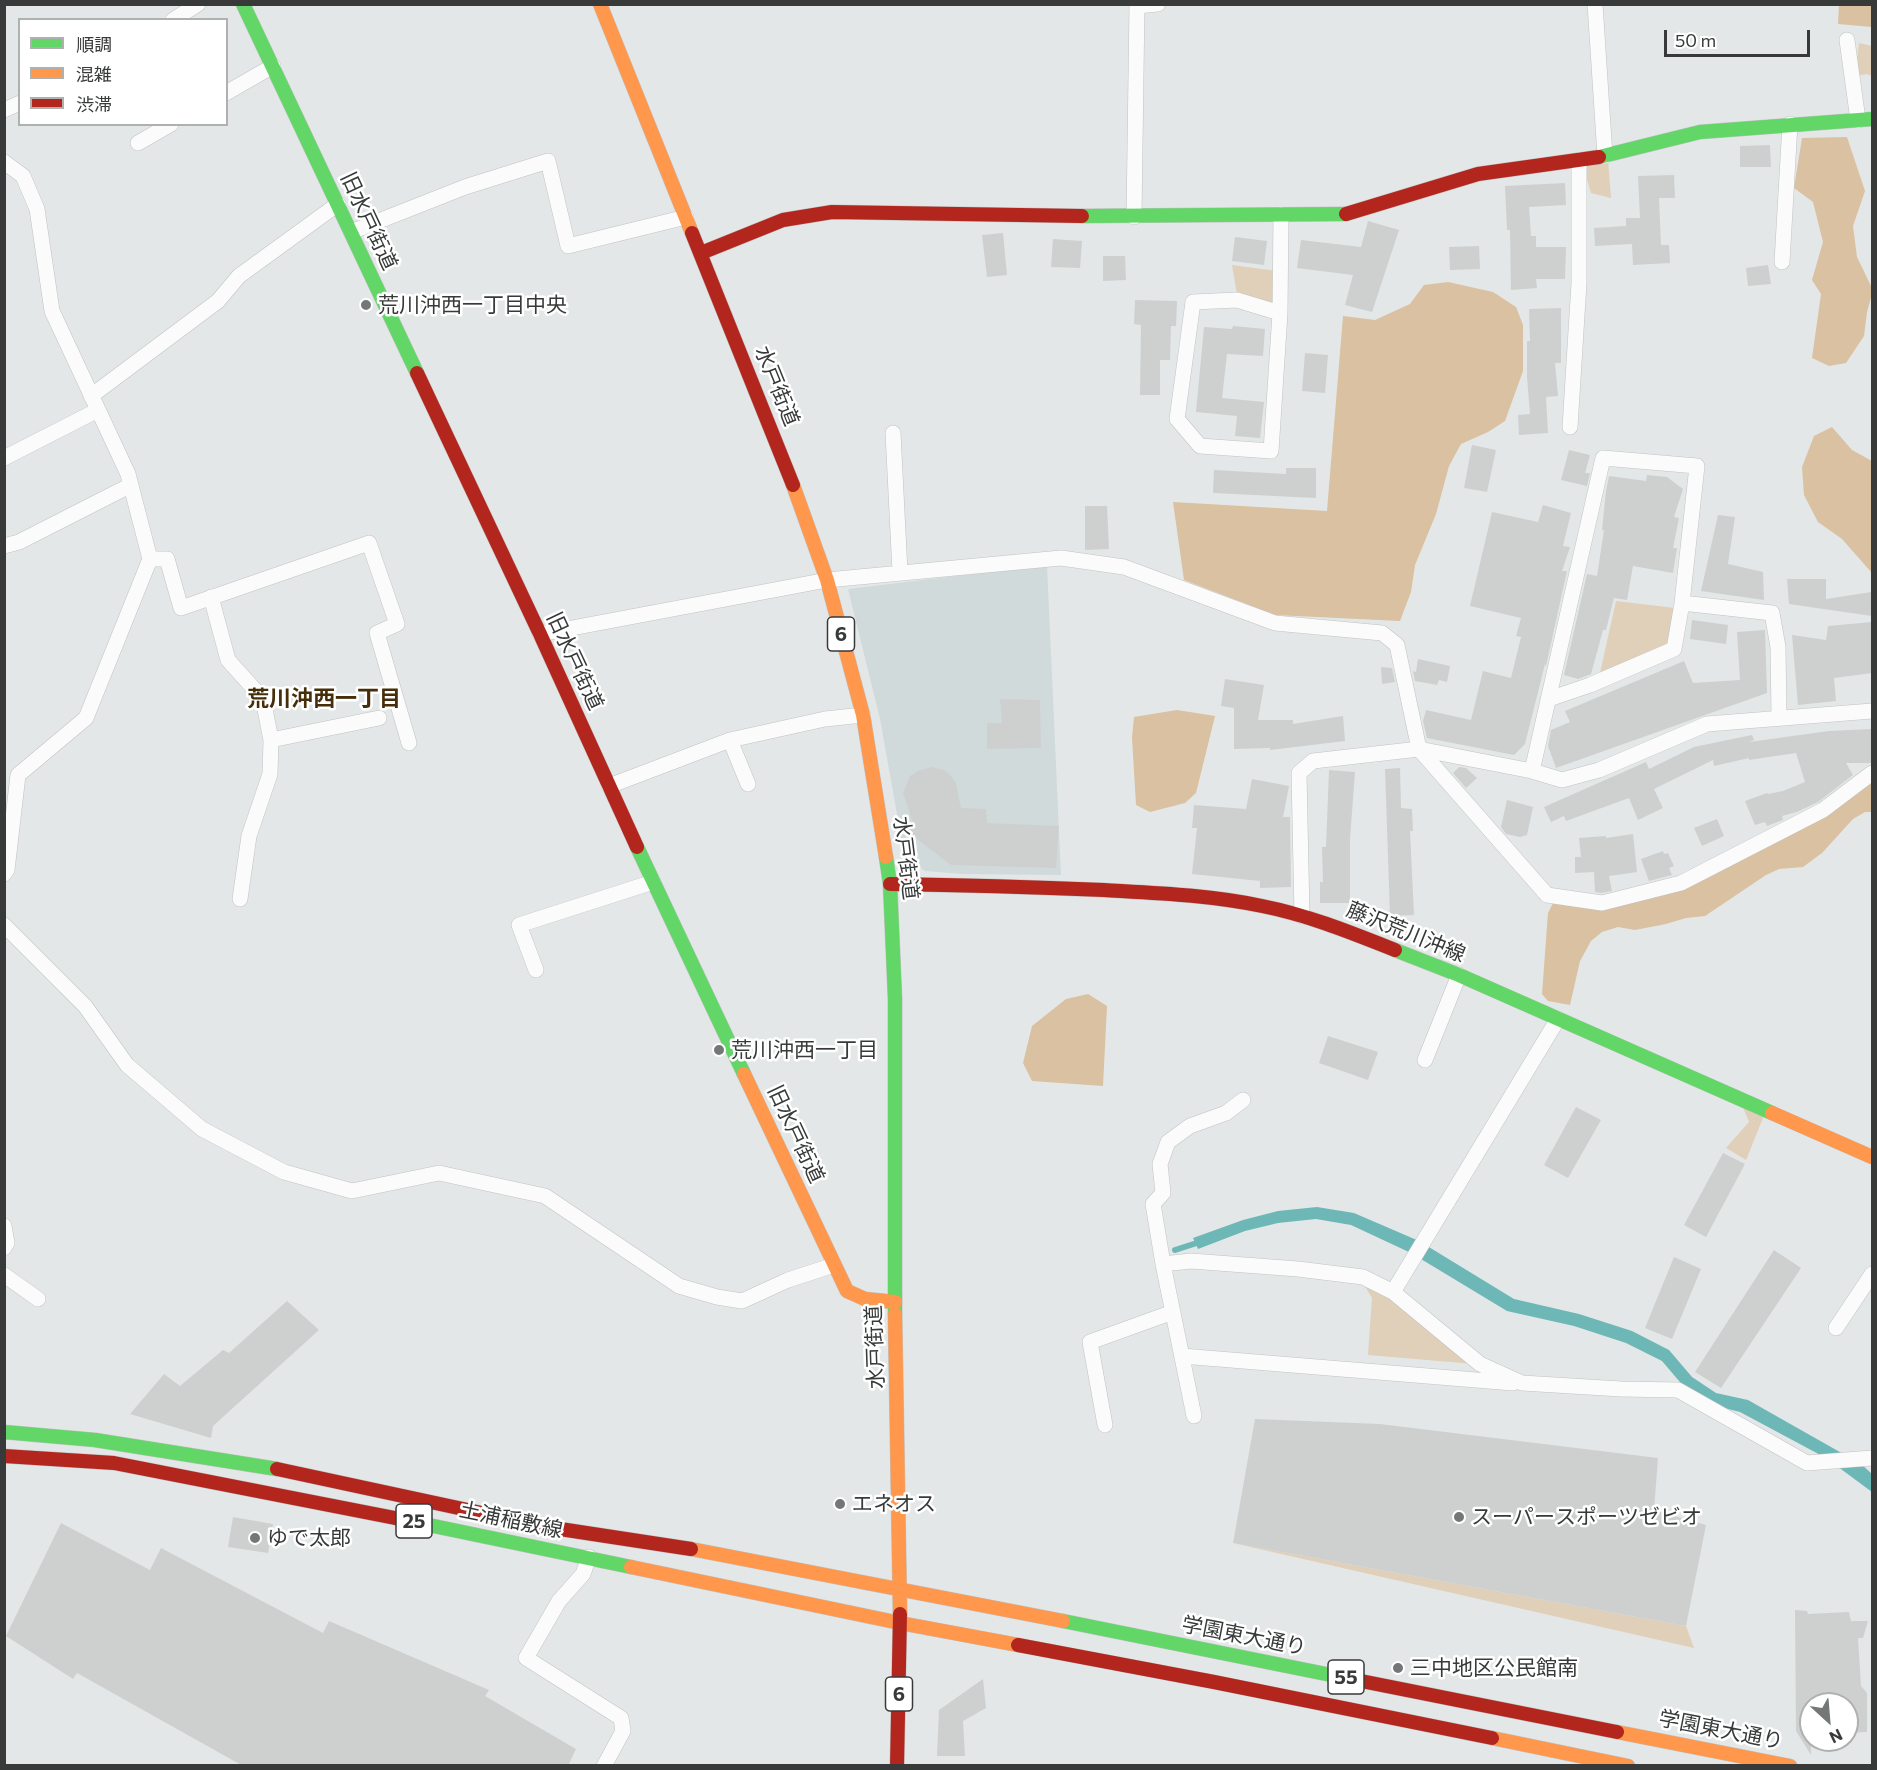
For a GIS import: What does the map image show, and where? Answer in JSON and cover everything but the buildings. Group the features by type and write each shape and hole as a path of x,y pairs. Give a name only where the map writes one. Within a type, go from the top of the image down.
{"main road":[{"name":"旧水戸街道","path":"243,4 540,634 653,882 847,1291 865,1299 895,1302"},
{"name":"水戸街道","path":"600,4 799,500 827,580 863,715 890,884 896,999 895,1302 901,1589 897,1766"},
{"path":"701,253 783,220 832,212 1134,217 1350,214 1478,174 1605,156 1700,132 1865,119"},
{"name":"藤沢荒川沖線","path":"890,884 1144,892 1220,899 1302,916 1459,975 1872,1157"},
{"name":"土浦稲敷線","path":"4,1432 95,1440 281,1470 547,1527 678,1547 901,1589"},
{"name":"土浦稲敷線","path":"4,1456 114,1463 356,1509 900,1623"},
{"name":"学園東大通り","path":"901,1589 1790,1766"},
{"name":"55","path":"900,1623 1214,1682 1628,1766"}],"street":[{"path":"176,18 198,4"},
{"path":"1134,217 1137,5 1158,4"},
{"path":"1595,4 1605,156"},
{"path":"1847,40 1865,119"},
{"path":"228,92 273,66"},
{"path":"4,110 18,104"},
{"path":"1782,262 1790,124"},
{"path":"138,143 168,126"},
{"path":"1570,428 1579,283 1579,160"},
{"path":"4,162 22,176 37,209 52,311 128,474 150,559 86,718 18,775 7,870 4,874"},
{"path":"351,232 465,187 548,162 568,246 686,217"},
{"path":"4,458 94,403 218,301 239,276 338,204"},
{"path":"1280,313 1238,300 1193,302 1177,419 1200,446 1271,451 1280,313 1281,215"},
{"path":"893,433 900,572"},
{"path":"1532,771 1603,458 1696,466 1682,603 1674,649 1590,685 1549,699"},
{"path":"4,546 20,542 131,485"},
{"path":"150,559 167,559 181,608 369,543 397,624 377,633 409,743"},
{"path":"540,634 827,580 1061,558 1124,567 1275,623 1382,633 1397,645 1419,749 1547,895 1602,903 1681,883 1822,810 1872,773"},
{"path":"211,597 228,660 263,699 271,740 270,774 249,836 240,900"},
{"path":"1682,603 1772,613 1778,647 1779,718"},
{"path":"1302,916 1299,773 1313,761 1419,749 1532,771 1562,780 1599,770 1707,724 1872,711"},
{"path":"609,786 730,740 825,719 863,715"},
{"path":"271,740 379,718"},
{"path":"730,740 748,784"},
{"path":"536,970 519,925 653,882"},
{"path":"4,925 84,1006 127,1065 202,1129 284,1172 352,1191 439,1173 545,1196 679,1286 717,1297 742,1301 788,1280 834,1265"},
{"path":"1425,1060 1459,975"},
{"path":"1393,1292 1558,1019"},
{"path":"1194,1416 1153,1204 1163,1192 1160,1164 1168,1142 1190,1126 1226,1113 1243,1100"},
{"path":"4,1226 7,1243 4,1248"},
{"path":"1163,1264 1191,1261 1363,1277 1393,1292 1480,1364 1522,1383"},
{"path":"1836,1328 1872,1274"},
{"path":"4,1275 38,1299"},
{"path":"1104,1425 1090,1342 1173,1312"},
{"path":"1182,1356 1522,1383 1678,1390 1807,1463 1872,1458"},
{"path":"589,1557 583,1574 559,1601 526,1658 621,1718 623,1731 604,1766"}],"shaded area":[{"path":"1839,5 1872,5 1872,27 1838,24"},
{"path":"1859,43 1872,46 1872,76 1867,74 1855,76"},
{"path":"1847,137 1865,191 1853,226 1857,257 1872,288 1872,294 1864,336 1846,363 1829,366 1812,358 1821,294 1812,280 1823,242 1813,202 1794,188 1802,138"},
{"path":"1608,160 1611,198 1591,193 1582,163"},
{"path":"1232,265 1277,271 1277,308 1237,295"},
{"path":"1448,282 1493,292 1516,307 1523,325 1523,371 1505,421 1488,432 1461,444 1449,466 1436,514 1415,565 1411,592 1400,621 1275,615 1184,580 1173,502 1327,511 1343,316 1375,320 1410,304 1424,285"},
{"path":"1832,427 1852,450 1872,461 1872,573 1842,539 1818,522 1804,495 1802,467 1814,436"},
{"path":"1047,565 1061,875 962,874 925,871 901,855 898,820 880,719 848,589"},
{"path":"1616,601 1675,608 1668,645 1600,673"},
{"path":"1177,710 1215,716 1196,793 1185,803 1150,812 1136,805 1132,738 1134,717"},
{"path":"1872,781 1872,812 1865,812 1853,819 1822,853 1803,867 1779,869 1766,875 1705,916 1635,930 1618,927 1602,932 1591,941 1580,961 1570,1005 1548,1001 1542,994 1548,913 1553,903 1625,904"},
{"path":"1088,994 1107,1006 1103,1086 1032,1081 1023,1063 1032,1026 1066,999"},
{"path":"1742,1105 1765,1113 1746,1160 1726,1148 1749,1122"},
{"path":"1363,1283 1390,1297 1474,1364 1368,1355 1372,1298"},
{"path":"1233,1543 1686,1626 1694,1648"}],"water":[{"path":"1317,1207 1354,1213 1419,1241 1514,1299 1579,1314 1632,1331 1669,1350 1692,1377 1716,1393 1748,1400 1861,1464 1872,1474 1872,1492 1826,1458 1740,1412 1708,1404 1685,1388 1662,1361 1626,1343 1574,1326 1507,1311 1411,1253 1351,1225 1316,1219 1278,1223 1245,1231 1198,1249 1193,1238 1243,1220 1278,1211"}],"waterway":[{"path":"1175,1250 1203,1241"}],"traffic: fast":[{"path":"243,4 417,373"},
{"path":"1599,157 1700,132 1872,119"},
{"path":"1082,216 1346,214"},
{"path":"637,847 744,1074"},
{"path":"886,857 890,884 895,999 895,1314"},
{"path":"1395,950 1459,975 1772,1113"},
{"path":"4,1432 95,1440 277,1469"},
{"path":"395,1518 631,1567"},
{"path":"1063,1621 1341,1677"}],"traffic: slow":[{"path":"600,4 692,233"},
{"path":"793,485 827,580 863,715 886,857"},
{"path":"744,1074 847,1291 865,1299 895,1302"},
{"path":"1772,1113 1872,1157"},
{"path":"895,1314 900,1614"},
{"path":"691,1549 1063,1621"},
{"path":"631,1567 1018,1645"},
{"path":"1617,1732 1790,1766"},
{"path":"1492,1738 1628,1766"}],"traffic: jam":[{"path":"1346,214 1478,174 1599,157"},
{"path":"701,253 783,220 832,212 1082,216"},
{"path":"692,233 793,485"},
{"path":"417,373 637,847"},
{"path":"890,884 1104,890 1223,899 1296,914 1395,950"},
{"path":"4,1456 114,1463 395,1518"},
{"path":"277,1469 547,1527 691,1549"},
{"path":"897,1766 900,1614"},
{"path":"1018,1645 1492,1738"},
{"path":"1341,1677 1617,1732"}],"place":[{"name":"荒川沖西一丁目中央","path":"366,305"},
{"name":"荒川沖西一丁目","path":"719,1050"},
{"name":"エネオス","path":"840,1504"},
{"name":"スーパースポーツゼビオ","path":"1459,1517"},
{"name":"ゆで太郎","path":"255,1538"},
{"name":"三中地区公民館南","path":"1398,1668"}],"district":[{"name":"荒川沖西一丁目","path":"324,699"}]}
